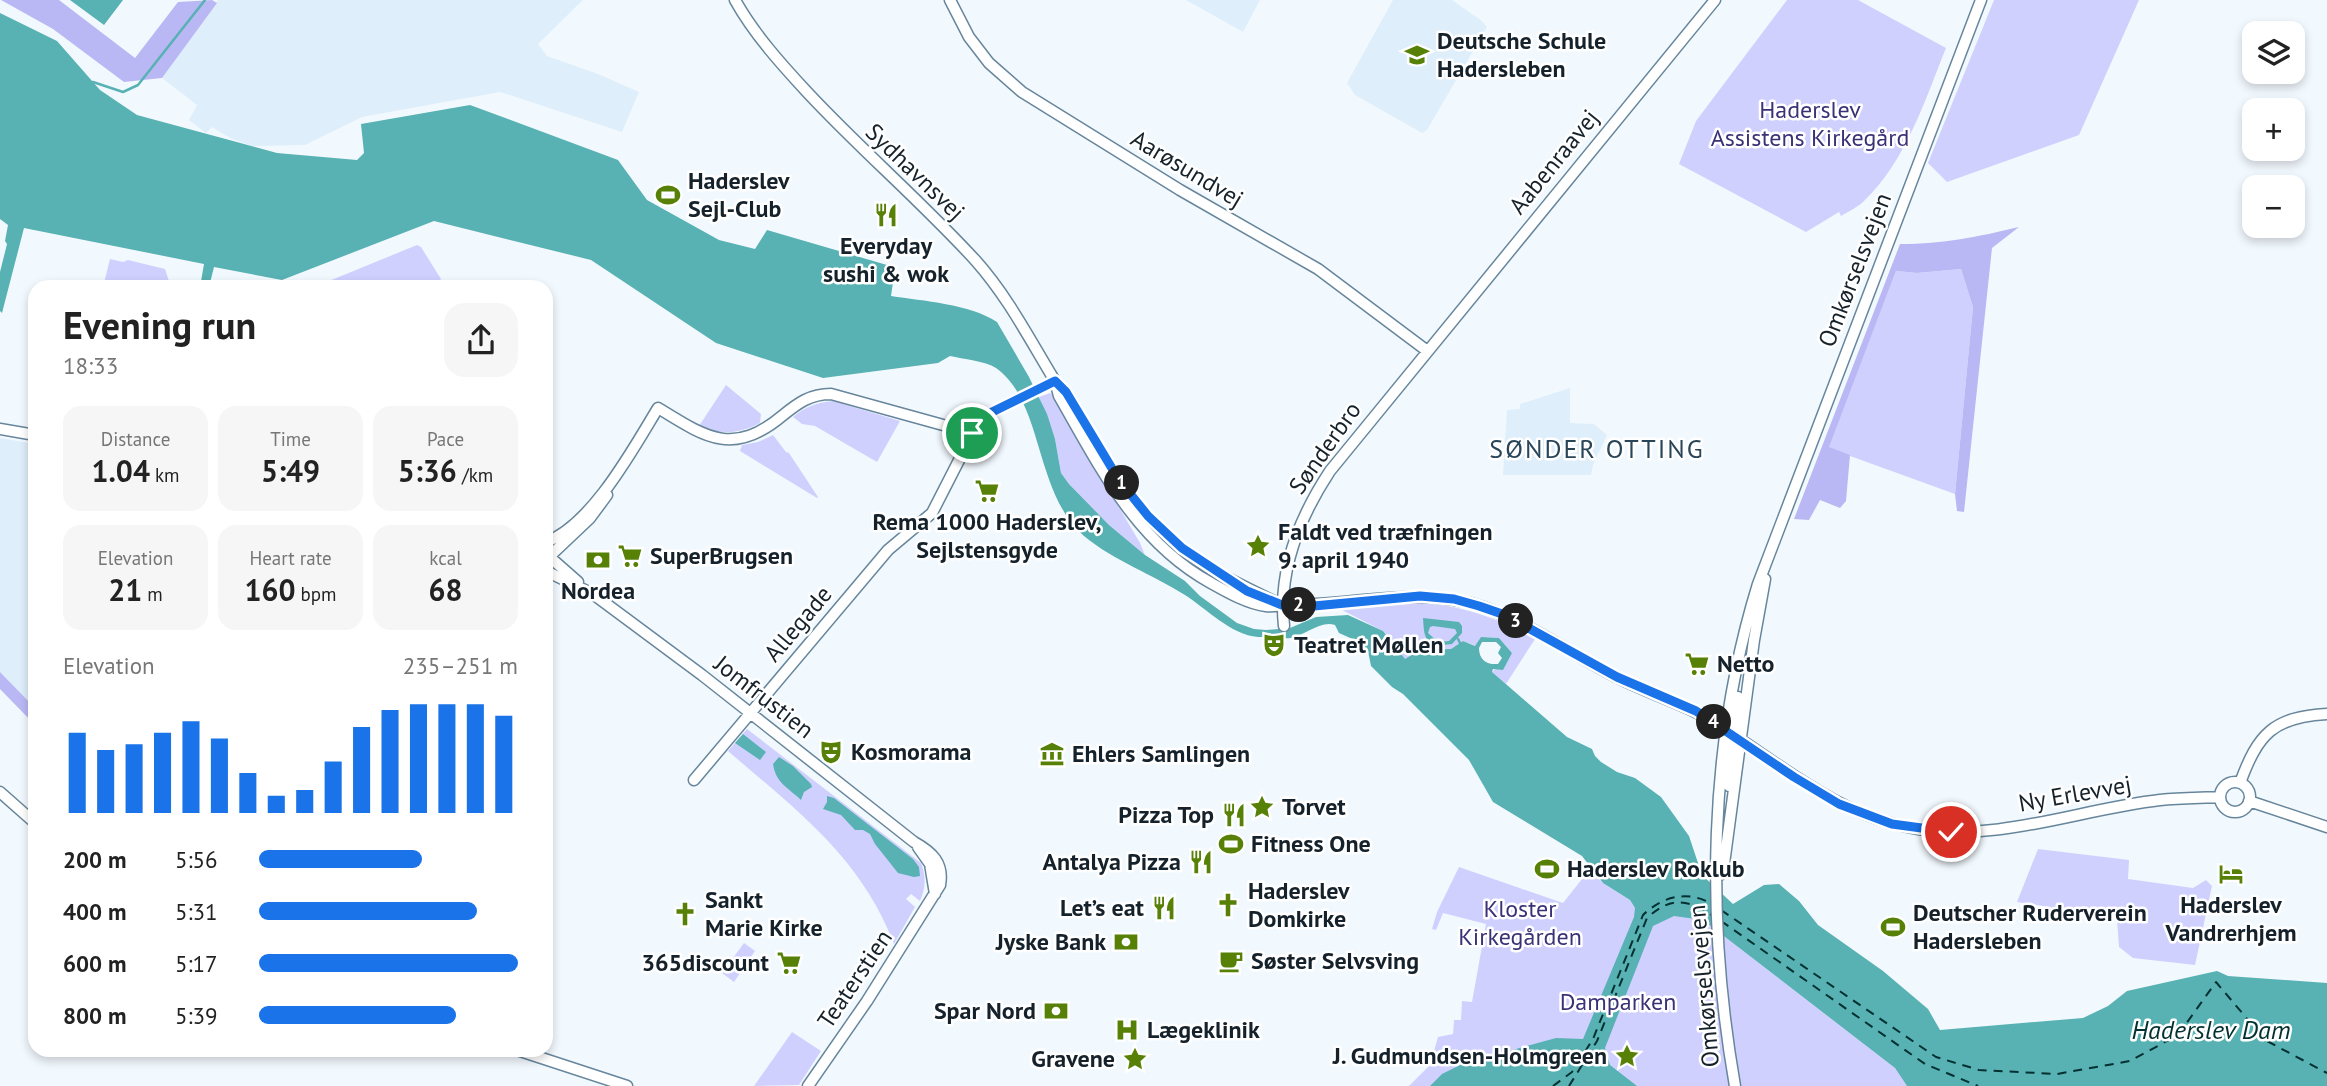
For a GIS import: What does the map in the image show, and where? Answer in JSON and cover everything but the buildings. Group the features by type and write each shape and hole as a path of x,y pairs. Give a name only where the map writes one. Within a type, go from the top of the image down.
{"street":[{"name":"Sydhavnsvej","path":"735,0 785,69 845,133 963,247 989,277 1055,381 1059,396 1109,483 1130,513 1158,545 1208,582 1237,597 1265,606 1282,605"},
{"name":"Aarøsundvej","path":"950,0 969,37 989,63 1022,92 1134,162 1318,269 1426,350"},
{"name":"Aabenraavej","path":"1426,350 1715,0"},
{"name":"Omkørselsvejen","path":"1735,1086 1727,1040 1717,935 1717,824 1725,730 1739,658 1751,607 1769,556 1981,0"},
{"name":"Sønderbro","path":"1284,626 1282,605 1293,541 1316,492 1348,447 1426,350"},
{"path":"553,556 601,505 613,480 658,408 707,436 726,439 756,434 803,400 828,394 972,433 986,415 1055,381"},
{"path":"0,421 23,432"},
{"path":"0,429 28,433"},
{"name":"Allegade","path":"694,780 888,550 922,523 939,501 972,433"},
{"path":"553,540 578,520 613,480"},
{"name":"Jomfrustien","path":"553,556 586,590 932,854 942,870 940,885 935,895"},
{"name":"Omkørselsvejen","path":"1717,882 1724,864 1754,640 1769,556"},
{"name":"Jomfrustien","path":"553,574 586,590"},
{"name":"Ny Erlevvej","path":"1282,605 1314,606 1420,596 1454,599 1505,615 1617,677 1696,711 1839,804 1892,824 1919,829 1983,832 2160,800 2220,797"},
{"path":"1739,658 1742,669 1735,728 1741,740"},
{"path":"2240,783 2250,755 2259,740 2272,728 2307,715 2327,714"},
{"path":"1725,730 1731,743 1727,806 1731,817"},
{"path":"2240,783 2249,792 2249,801 2240,810 2232,811 2223,806 2220,797 2226,785 2240,783"},
{"path":"0,792 28,817"},
{"path":"2249,801 2327,827"},
{"name":"Teaterstien","path":"808,1086 935,895"},
{"path":"538,1057 627,1086"}],"shaded area":[{"path":"1,0 59,0 135,58 178,2 212,0 217,3 162,78 124,82 53,29"},
{"path":"218,0 583,0 538,44 547,56 639,92 622,132 500,92 362,117 305,145 253,146 232,139 212,127 206,133 189,120 197,105 162,78"},
{"path":"1186,0 1260,0 1243,32"},
{"name":"Deutsche Schule Hadersleben","path":"1393,0 1452,0 1487,27 1427,130 1422,133 1355,95 1347,83"},
{"path":"2019,227 1992,248 1964,512 1957,511 1955,494 1973,307 1961,269 1917,273 1896,271 1829,447 1850,455 1846,501 1840,508 1820,500 1809,520 1794,519 1900,244 1960,239"},
{"path":"1570,388 1570,423 1594,424 1607,435 1591,475 1503,475 1507,410 1520,409 1520,404"},
{"path":"0,438 28,443 28,701 0,672"},
{"path":"0,672 28,701 28,718 0,689"}],"green space":[{"name":"Haderslev Assistens Kirkegård","path":"1787,0 1858,0 1946,48 1913,129 1892,168 1856,207 1841,216 1839,212 1806,232 1679,164 1696,121"},
{"name":"Haderslev Assistens Kirkegård","path":"1994,0 2139,0 2079,135 1947,182 1928,163"},
{"path":"417,245 421,247 441,279 440,280 331,280"},
{"path":"110,259 123,262 128,260 165,269 169,280 105,280"},
{"path":"1961,269 1973,307 1955,494 1828,448 1896,271 1917,273"},
{"path":"726,385 761,414 760,423 730,432 699,426"},
{"path":"1050,393 1145,555 1109,525 1061,473 1055,439 1039,397"},
{"path":"833,401 900,421 877,462 815,426 802,424 793,417 812,406"},
{"path":"773,435 789,453 817,498 740,451 742,445"},
{"path":"1411,602 1444,605 1475,613 1535,639 1506,684 1492,672 1512,653 1499,638 1481,637 1476,646 1463,641 1451,649 1420,650 1405,660 1383,631 1340,609"},
{"path":"747,729 921,863 925,882 922,896 920,901 911,894 906,899 915,907 894,944 880,913 845,860 802,815 728,751"},
{"path":"2038,849 2129,860 2128,879 2193,888 2206,880 2212,886 2195,965 2133,958 2119,947 2117,920 2113,917 2017,902"},
{"name":"Damparken","path":"1459,867 1563,903 1590,869 1603,883 1630,900 1635,908 1703,920 1895,1068 1907,1086 1409,1086 1430,1065 1438,1037 1453,1034 1454,1020 1461,1020 1462,1001 1472,1002 1486,924 1443,913 1436,930 1432,929 1437,912"},
{"path":"744,943 755,951 734,982 722,973"},
{"path":"792,1032 821,1051 799,1085 754,1086"}],"water":[{"path":"70,0 123,0 104,25"},
{"name":"Haderslev Dam","path":"0,13 57,41 100,90 137,115 277,153 357,160 364,153 361,124 470,105 618,160 647,200 719,240 755,249 767,230 887,265 893,282 891,296 960,307 997,322 1047,414 1061,473 1109,525 1145,555 1185,581 1200,596 1237,623 1254,629 1290,628 1316,617 1348,615 1383,631 1405,659 1420,650 1451,649 1463,641 1475,646 1481,637 1499,638 1512,653 1503,670 1493,669 1492,672 1567,737 1592,749 1601,762 1617,772 1635,778 1661,797 1689,836 1702,875 1733,904 1764,885 1779,884 1799,901 1818,925 1883,971 1928,1009 1940,1030 2083,1018 2108,1006 2127,991 2217,971 2228,976 2327,983 2327,1086 1907,1086 1895,1068 1703,920 1674,916 1653,926 1605,1048 1610,1065 1637,1086 1430,1086 1442,1074 1462,1064 1556,1038 1583,1039 1634,917 1635,908 1630,900 1603,883 1582,856 1493,802 1469,760 1371,666 1368,651 1357,641 1339,633 1335,625 1318,626 1290,638 1258,637 1238,632 1185,595 1108,553 1084,536 1068,518 1056,496 1023,403 1012,383 996,368 950,356 938,363 823,378 716,343 591,260 434,221 282,280 214,267 211,280 201,280 204,264 24,228 2,313 0,272 7,244 5,241 8,225 0,219","holes":["1482,642 1496,642 1501,647 1498,653 1502,658 1498,664 1487,663 1480,656 1479,648"]},
{"path":"1423,618 1459,622 1462,633 1452,644 1435,646 1426,638","holes":["1433,626 1455,629 1457,633 1449,641 1438,642 1428,633"]},
{"path":"743,734 766,752 760,760 735,743"},
{"path":"779,757 793,766 811,784 812,787 804,792 801,800 777,776 773,764"},
{"path":"827,796 834,798 913,859 919,867 920,876 898,873 870,834 855,830 841,815 823,809"}],"waterway":[{"path":"93,82 123,92 138,85 205,0"},
{"path":"1458,639 1460,643"}],"ferry route":[{"path":"1553,1086 1572,1072 1593,1039 1643,915 1659,903 1677,897 1695,897 1714,905"},
{"path":"1569,1086 1597,1041 1647,918 1664,906 1680,902 1696,906 1713,916"},
{"path":"1721,910 1936,1057 1979,1070 2057,1074 2130,1061 2178,1035 2216,982 2265,1040 2327,1073"},
{"path":"1721,921 1925,1064 1978,1086"}],"place":[{"name":"Deutsche Schule Hadersleben","path":"1417,55"},
{"name":"Haderslev Sejl-Club","path":"668,195"},
{"name":"Everyday sushi & wok","path":"886,215"},
{"name":"Rema 1000 Haderslev, Sejlstensgyde","path":"987,491"},
{"name":"Faldt ved træfningen 9. april 1940","path":"1258,546"},
{"name":"SuperBrugsen","path":"630,556"},
{"name":"Nordea","path":"598,560"},
{"name":"Teatret Møllen","path":"1274,645"},
{"name":"Netto","path":"1697,664"},
{"name":"Kosmorama","path":"831,752"},
{"name":"Ehlers Samlingen","path":"1052,754"},
{"name":"Torvet","path":"1262,807"},
{"name":"Pizza Top","path":"1234,815"},
{"name":"Fitness One","path":"1231,844"},
{"name":"Antalya Pizza","path":"1201,862"},
{"name":"Haderslev Roklub","path":"1547,869"},
{"name":"Haderslev Vandrerhjem","path":"2231,874"},
{"name":"Haderslev Domkirke","path":"1228,905"},
{"name":"Let’s eat","path":"1164,908"},
{"name":"Sankt Marie Kirke","path":"685,914"},
{"name":"Deutscher Ruderverein Hadersleben","path":"1893,927"},
{"name":"Jyske Bank","path":"1126,942"},
{"name":"Søster Selvsving","path":"1231,961"},
{"name":"365discount","path":"789,963"},
{"name":"Spar Nord","path":"1056,1011"},
{"name":"Lægeklinik","path":"1127,1030"},
{"name":"J. Gudmundsen-Holmgreen","path":"1627,1056"},
{"name":"Gravene","path":"1135,1059"}],"district":[{"name":"SØNDER OTTING","path":"1597,449"}],"route":[{"path":"972,433 986,415 1055,381 1066,392 1119,480 1148,516 1182,548 1247,591 1282,605 1314,606 1420,596 1454,599 1479,606 1505,615 1617,677 1696,711 1839,804 1892,824 1951,832"}],"park label":[{"name":"Kloster Kirkegården","path":"1520,923"}]}
